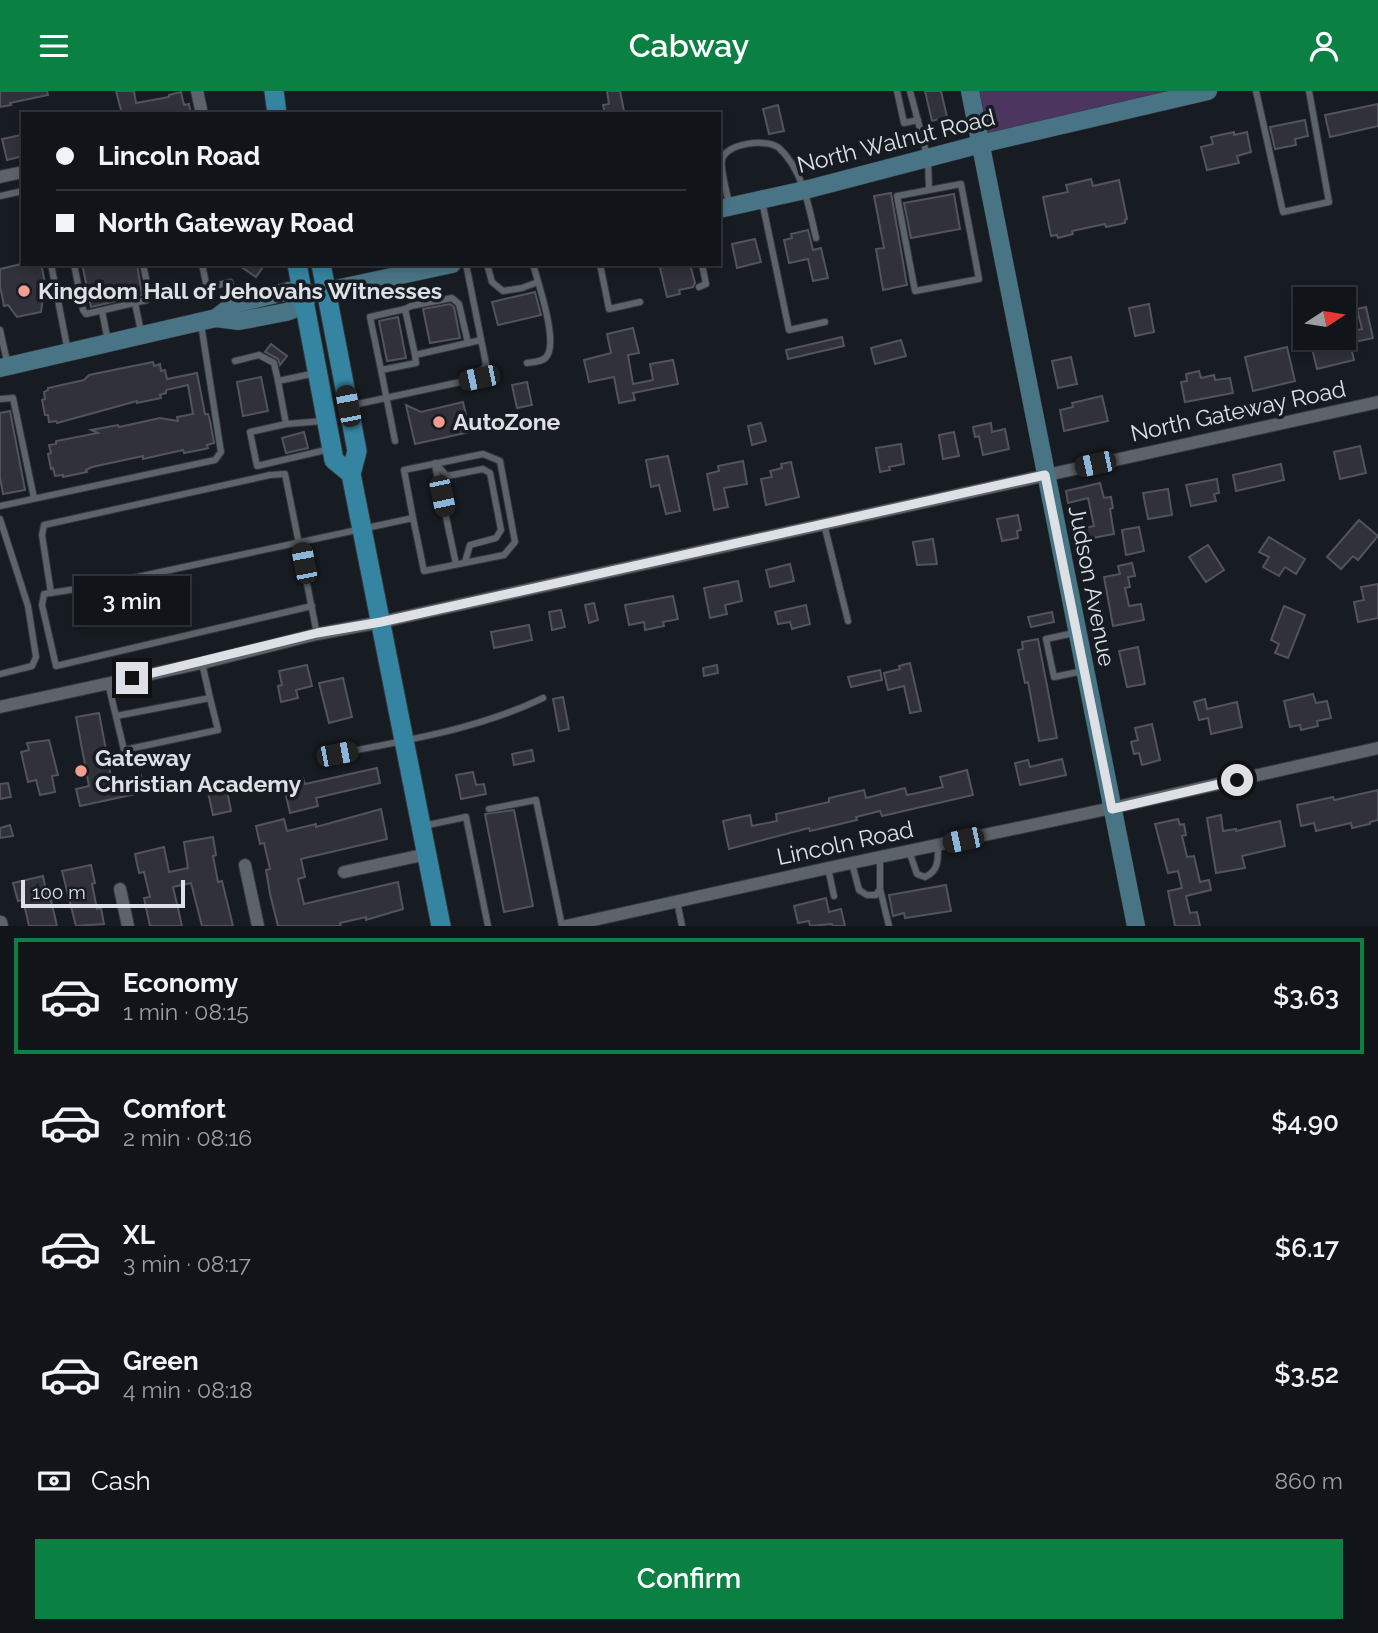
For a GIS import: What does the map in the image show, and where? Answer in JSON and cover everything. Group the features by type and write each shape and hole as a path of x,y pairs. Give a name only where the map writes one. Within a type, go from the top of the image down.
{"main road":[{"path":"274,91 276,112"},
{"path":"297,266 334,460 351,474"},
{"path":"321,266 357,451 351,474 441,926"}],"street":[{"path":"197,91 202,112"},
{"name":"Judson Avenue","path":"970,91 1136,926"},
{"name":"North Walnut Road","path":"724,208 1208,91"},
{"path":"0,177 21,172"},
{"path":"208,320 234,304 289,291 303,296 443,266"},
{"path":"4,367 208,320 239,321 286,312 292,310 303,296"},
{"name":"North Gateway Road","path":"0,706 202,663 317,633 381,622 1378,402"},
{"name":"Lincoln Road","path":"564,926 1112,809 1378,748"},
{"path":"344,872 427,853"},
{"path":"245,865 258,926"},
{"path":"120,889 128,926"}],"lane":[{"path":"897,91 904,123 918,120"},
{"path":"910,91 928,159 929,190"},
{"path":"1256,91 1283,212 1329,202 1309,91"},
{"path":"724,208 721,161 726,152 739,146 765,141 778,147 805,190 817,238"},
{"path":"961,184 979,278 915,291 897,196 929,190 961,184"},
{"path":"0,196 21,191"},
{"path":"762,199 789,330 825,322"},
{"path":"51,266 68,352"},
{"path":"74,266 86,314 147,300 149,293 143,266"},
{"path":"202,266 207,288 230,282 234,304"},
{"path":"348,406 479,378 486,364 466,266"},
{"path":"488,266 492,282 503,291 538,282"},
{"path":"527,363 543,360 551,347 534,266"},
{"path":"600,266 609,309 640,302"},
{"path":"699,287 706,284 702,266"},
{"path":"395,441 377,334 370,317 452,298 459,304 468,343"},
{"path":"135,303 142,336"},
{"path":"381,370 416,363 405,309"},
{"path":"102,311 109,343"},
{"path":"0,506 215,460 221,451 208,320"},
{"path":"400,329 409,327"},
{"path":"0,330 4,367"},
{"path":"415,355 481,340"},
{"path":"404,345 412,343"},
{"path":"235,361 259,355 274,363 286,424"},
{"path":"278,381 317,372"},
{"path":"0,399 13,398 34,498"},
{"path":"326,421 286,424 250,432 257,466 332,449"},
{"path":"483,454 500,461 515,542 504,555 424,571 420,537 404,470 435,463 483,454"},
{"path":"435,463 442,513 456,564"},
{"path":"435,463 447,476 483,469 490,473 501,530 496,538 470,545 465,562"},
{"path":"51,593 42,535 44,525 270,475 285,474 317,633"},
{"path":"0,519 28,607 36,657 32,666 0,674"},
{"path":"312,606 56,666 42,605 44,594 95,586 362,528 415,520"},
{"path":"824,524 848,621"},
{"path":"1076,633 1046,639 1054,677 1084,671"},
{"path":"108,683 124,750 218,730 202,663"},
{"path":"116,716 210,698"},
{"path":"337,754 448,731 512,713 543,698"},
{"path":"489,809 536,800 564,926"},
{"path":"421,826 466,817 488,926"},
{"path":"909,851 917,874 925,877 933,874 936,869 938,845"},
{"path":"880,857 880,889 889,926"},
{"path":"852,863 859,890 867,895 876,895 880,889"},
{"path":"828,868 834,896"},
{"path":"677,901 682,926"}],"shaded area":[{"path":"970,91 1211,91 981,144"}],"building":[{"path":"0,91 47,91 48,95 0,107"},
{"path":"116,91 134,91 136,103 181,92 184,105 189,104 191,112 121,112"},
{"path":"607,91 620,91 624,111 605,112 603,105 609,104"},
{"path":"925,91 941,91 947,117 932,121"},
{"path":"1378,104 1378,126 1330,137 1325,115"},
{"path":"778,105 784,131 769,134 763,109"},
{"path":"1305,120 1308,136 1295,139 1296,145 1275,149 1270,127"},
{"path":"1234,132 1234,135 1247,132 1251,152 1237,156 1239,163 1207,170 1201,147 1213,144 1211,137"},
{"path":"21,135 21,156 7,160 2,139"},
{"path":"1091,179 1093,186 1119,180 1127,219 1125,223 1072,231 1073,234 1058,238 1057,235 1051,236 1043,197 1068,192 1066,185"},
{"path":"891,193 907,285 883,290 876,249 884,248 874,196"},
{"path":"954,194 960,229 911,238 904,203"},
{"path":"808,230 813,250 821,248 828,278 813,281 808,259 789,263 784,240 792,238 791,234"},
{"path":"755,239 761,262 737,268 732,244"},
{"name":"Kingdom Hall of Jehovahs Witnesses","path":"21,264 41,266 48,296 43,297 41,312 17,317 8,305 4,306 0,269"},
{"path":"82,266 137,266 142,295 91,307"},
{"path":"240,266 264,266 256,277"},
{"path":"691,266 695,283 693,287 679,290 680,294 667,297 660,268"},
{"path":"535,292 541,315 498,325 492,302"},
{"path":"450,304 454,307 460,338 430,343 423,309"},
{"path":"1149,304 1154,332 1135,336 1129,308"},
{"path":"1366,307 1373,338 1356,342 1356,330 1362,329 1357,309"},
{"path":"398,317 406,358 387,361 379,321"},
{"path":"633,328 639,353 628,355 633,384 653,380 650,364 673,360 678,384 633,393 635,400 619,403 614,377 589,382 584,360 611,353 607,334"},
{"path":"842,337 844,346 788,359 786,350"},
{"path":"901,340 906,356 875,364 871,348"},
{"path":"271,344 287,356 280,365 278,359 265,352"},
{"path":"1287,347 1295,381 1253,391 1245,357"},
{"path":"1312,350 1352,350 1354,360 1317,369"},
{"path":"1071,357 1077,384 1058,388 1052,361"},
{"path":"153,362 154,366 160,364 161,371 165,370 167,379 197,373 214,443 207,445 208,448 205,449 184,453 183,450 143,459 143,456 92,467 86,470 87,472 55,476 48,454 51,453 49,445 56,444 56,441 98,433 91,430 160,418 178,421 177,417 193,414 188,385 166,390 166,393 160,395 161,398 137,401 57,423 49,422 48,415 45,415 42,400 45,399 44,392 48,388 84,380 89,375"},
{"path":"1199,371 1201,378 1214,375 1215,380 1230,378 1233,393 1185,402 1181,382 1187,381 1186,374"},
{"path":"261,377 268,411 243,416 237,382"},
{"path":"527,382 532,405 517,408 512,385"},
{"path":"1102,396 1108,421 1064,431 1060,410 1073,407 1072,403"},
{"name":"AutoZone","path":"463,402 470,432 415,444 406,405 421,412"},
{"path":"10,411 25,490 3,494 0,477 0,413"},
{"path":"761,423 766,441 752,445 748,426"},
{"path":"991,423 992,432 1005,429 1009,449 983,455 979,436 975,437 973,427"},
{"path":"304,432 308,448 286,453 282,438"},
{"path":"954,432 959,456 943,459 939,435"},
{"path":"901,444 904,464 880,472 876,448"},
{"path":"1360,446 1366,473 1340,479 1334,452"},
{"path":"668,456 680,511 666,514 659,485 651,487 646,460"},
{"path":"743,461 747,484 724,488 728,507 714,510 707,474 719,471 718,466"},
{"path":"791,462 799,497 766,505 761,479 772,477 770,471 782,468 781,464"},
{"path":"1281,464 1284,480 1236,491 1233,475"},
{"path":"1217,479 1219,493 1214,494 1216,501 1191,506 1186,485"},
{"path":"1100,483 1104,498 1111,497 1114,534 1087,539 1085,528 1094,526 1088,498 1068,503 1066,491"},
{"path":"1168,489 1172,515 1148,519 1143,493"},
{"path":"1018,515 1021,530 1017,531 1018,538 1002,541 997,519"},
{"path":"1359,520 1378,536 1358,560 1353,556 1341,569 1327,557"},
{"path":"1139,527 1144,551 1126,555 1122,530"},
{"path":"1269,537 1305,559 1296,574 1285,567 1279,576 1263,567 1269,557 1259,552"},
{"path":"933,539 937,564 917,565 913,542"},
{"path":"1208,545 1224,570 1206,582 1189,557"},
{"path":"1132,563 1135,576 1128,577 1130,587 1125,588 1129,606 1141,604 1144,620 1113,626 1104,577 1120,574 1118,566"},
{"path":"790,564 794,581 770,587 766,570"},
{"path":"738,581 742,601 725,605 727,614 710,618 704,588"},
{"path":"1378,584 1378,618 1358,622 1354,602 1364,600 1361,587"},
{"path":"673,596 678,619 663,622 664,626 645,630 644,622 629,625 625,605"},
{"path":"594,603 598,620 589,623 585,605"},
{"path":"806,605 810,624 792,629 790,622 778,624 775,612"},
{"path":"1284,606 1305,615 1288,658 1275,653 1279,644 1271,640"},
{"path":"561,610 565,627 552,630 549,612"},
{"path":"1052,612 1054,622 1031,627 1028,617"},
{"path":"529,625 532,640 494,648 491,632"},
{"path":"1038,639 1057,738 1039,741 1028,682 1025,683 1018,650 1023,649 1022,642"},
{"path":"1138,647 1145,684 1127,687 1119,651"},
{"path":"910,663 921,711 910,713 904,686 888,690 884,673"},
{"path":"307,665 312,686 296,690 298,698 281,702 279,671"},
{"path":"717,665 718,673 704,676 703,668"},
{"path":"880,670 882,680 851,687 848,677"},
{"path":"343,678 352,717 329,723 319,683"},
{"path":"1313,694 1316,703 1327,701 1331,718 1317,721 1318,726 1301,730 1300,725 1290,727 1284,701"},
{"path":"563,697 569,729 559,731 553,699"},
{"path":"1205,699 1207,709 1237,702 1242,727 1211,734 1208,718 1199,720 1194,702"},
{"path":"99,713 112,782 141,775 145,792 80,806 76,789 89,786 76,717"},
{"path":"1152,724 1160,760 1142,765 1139,753 1134,754 1131,742 1138,740 1135,728"},
{"path":"49,740 58,775 52,776 55,792 40,795 36,780 28,782 21,752 29,750 27,743"},
{"path":"532,750 534,761 514,765 512,754"},
{"path":"1062,759 1066,775 1020,785 1015,763 1028,760 1030,767"},
{"path":"377,768 380,783 316,798 318,806 290,813 283,782 303,778 305,784"},
{"path":"967,770 973,795 882,816 880,811 856,817 857,820 810,831 809,828 729,849 723,821 750,815 752,826 777,821 776,814 829,802 829,798 864,790 866,798 905,788 907,795 917,793 943,787 940,777"},
{"path":"473,772 476,785 484,784 486,794 461,799 456,775"},
{"path":"225,780 231,811 213,815 206,783"},
{"path":"8,783 11,797 0,799 0,784"},
{"path":"1378,790 1378,820 1370,824 1352,828 1351,823 1316,831 1314,823 1301,826 1297,805"},
{"path":"381,809 387,839 301,859 305,877 298,879 304,904 398,882 403,909 366,920 366,917 340,923 341,926 278,926 266,870 270,869 264,843 260,844 256,826 284,819 287,831 316,824 316,827"},
{"path":"514,810 533,906 504,912 485,814"},
{"path":"1221,815 1223,831 1236,831 1280,821 1285,846 1242,856 1245,868 1216,873 1207,818"},
{"path":"1178,819 1180,825 1184,824 1186,835 1182,836 1187,857 1194,856 1200,882 1209,880 1211,890 1186,896 1190,913 1197,912 1200,926 1175,926 1168,891 1182,888 1178,871 1168,873 1155,824"},
{"path":"10,825 13,836 0,838 0,828"},
{"path":"213,837 218,882 222,881 233,926 202,926 191,883 173,887 182,926 150,926 144,898 150,897 144,872 139,873 135,854 164,847 169,872 188,868 184,842"},
{"path":"91,865 97,909 101,908 104,924 76,926 62,871"},
{"path":"43,876 57,926 29,926 23,900 18,901 13,883"},
{"path":"946,885 951,911 905,918 904,913 893,916 889,895"},
{"path":"826,898 829,912 841,909 845,926 810,926 809,921 798,923 794,906"}],"place":[{"name":"Kingdom Hall of Jehovahs Witnesses","path":"24,291"},
{"name":"AutoZone","path":"439,422"},
{"name":"Gateway Christian Academy","path":"81,771"}],"route":[{"path":"132,678 317,633 381,622 1045,475 1112,809 1237,780"}]}
